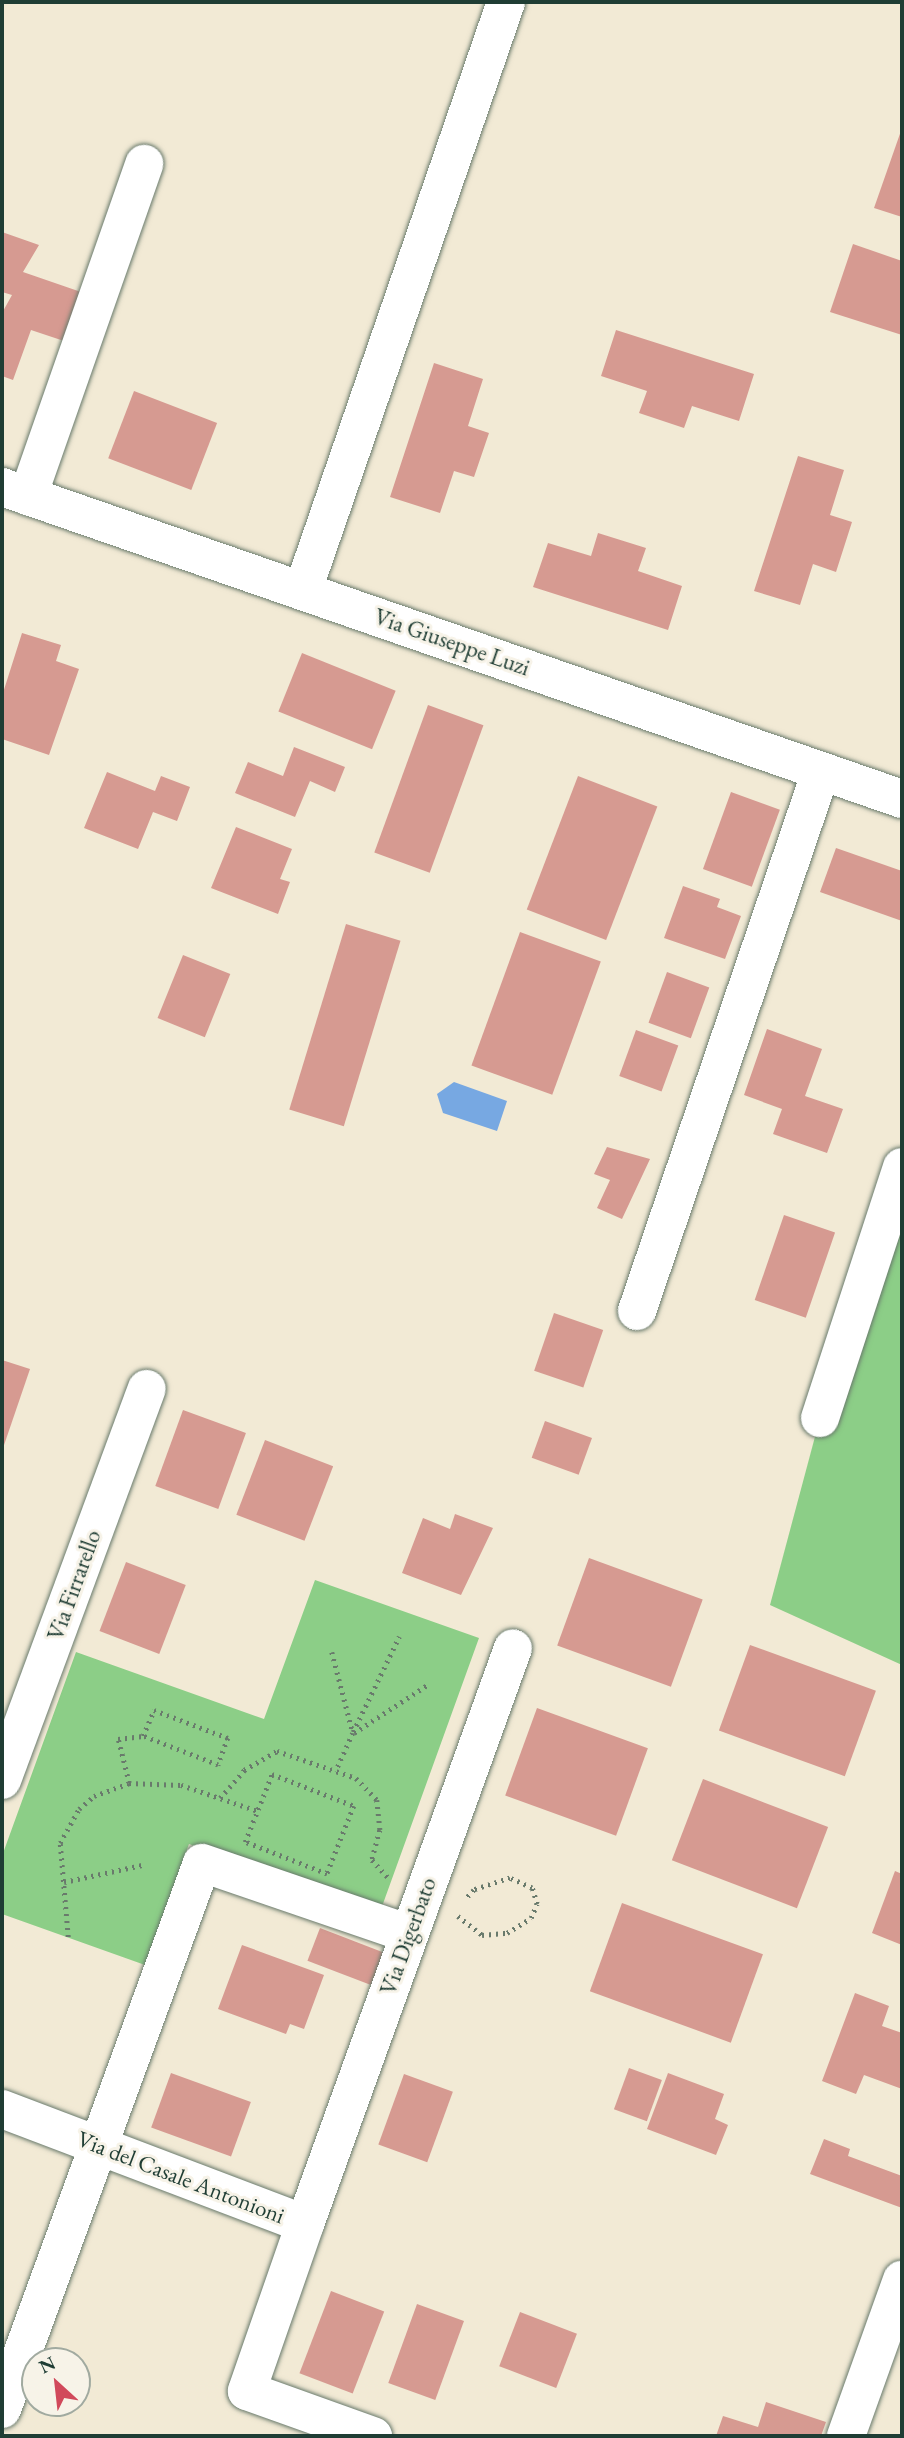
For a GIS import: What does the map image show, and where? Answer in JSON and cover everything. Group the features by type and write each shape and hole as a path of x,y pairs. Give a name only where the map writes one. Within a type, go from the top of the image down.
{"street":[{"path":"303,590 506,2"},
{"path":"15,491 144,164"},
{"name":"Via Giuseppe Luzi","path":"15,491 902,799"},
{"path":"638,1311 821,771"},
{"path":"820,1418 902,1167"},
{"name":"Via Firrarello","path":"2,1780 147,1389"},
{"name":"Via Digerbato","path":"305,2224 513,1648"},
{"path":"2,2409 202,1863 409,1934"},
{"name":"Via del Casale Antonioni","path":"2,2109 305,2224 247,2390 373,2436"},
{"path":"846,2436 902,2280"}],"path":[{"path":"337,1771 399,1637"},
{"path":"332,1652 353,1733"},
{"path":"353,1733 429,1684"},
{"path":"129,1783 118,1739 143,1736 218,1765 228,1738 154,1710 143,1736"},
{"path":"219,1798 244,1770 277,1751 356,1777 377,1800 375,1868 424,1890"},
{"path":"272,1774 354,1805 327,1874 246,1842 258,1811 272,1774"},
{"path":"68,1937 61,1843 68,1825 94,1797 129,1783 181,1785 258,1811"},
{"path":"64,1882 142,1865"},
{"path":"519,1879 536,1895 531,1919 507,1933 482,1935 462,1919 462,1903 493,1881 519,1879"}],"green space":[{"path":"902,1167 902,1665 770,1605 820,1418"},
{"path":"315,1580 479,1638 380,1912 189,1844 145,1965 2,1914 2,1856 76,1652 264,1719"}],"water":[{"path":"454,1082 507,1101 497,1131 443,1113 437,1094"}],"building":[{"path":"902,128 902,217 874,208"},
{"path":"2,232 39,245 23,272 81,292 64,341 31,330 13,380 2,376 2,313 12,295 2,292"},
{"path":"853,244 902,261 902,335 830,312"},
{"path":"616,330 754,374 739,421 692,406 684,428 639,413 647,391 601,376"},
{"path":"434,363 483,379 468,426 489,433 474,477 454,471 440,513 390,497"},
{"path":"134,391 217,423 191,490 108,458"},
{"path":"798,456 844,470 830,515 852,522 836,572 813,564 800,605 754,591"},
{"path":"598,533 646,548 638,571 682,586 668,630 533,587 548,543 591,556"},
{"path":"22,633 61,645 56,661 79,669 49,755 2,739 2,696"},
{"path":"302,653 396,691 372,749 278,711"},
{"path":"428,705 483,725 430,873 374,853"},
{"path":"294,747 345,767 335,792 310,781 295,817 235,793 248,762 283,776"},
{"path":"107,772 155,791 161,776 190,787 177,821 153,812 138,849 84,828"},
{"path":"578,776 657,806 606,940 527,910"},
{"path":"731,792 780,810 752,887 703,869"},
{"path":"236,827 292,849 280,879 290,882 278,914 211,888"},
{"path":"836,848 902,871 902,921 820,892"},
{"path":"683,886 720,899 717,907 741,916 725,959 664,938"},
{"path":"346,924 401,941 344,1126 289,1110"},
{"path":"520,932 601,961 552,1095 471,1065"},
{"path":"183,955 230,974 205,1037 158,1018"},
{"path":"667,972 709,987 691,1038 649,1023"},
{"path":"767,1029 822,1049 805,1096 843,1109 827,1153 773,1134 782,1109 744,1095"},
{"path":"636,1030 678,1045 662,1091 619,1076"},
{"path":"607,1147 650,1159 622,1219 597,1208 610,1180 594,1174"},
{"path":"784,1215 835,1233 806,1318 755,1300"},
{"path":"554,1313 603,1330 583,1388 534,1371"},
{"path":"2,1360 30,1369 2,1451"},
{"path":"183,1410 246,1433 218,1509 155,1486"},
{"path":"545,1421 592,1438 579,1475 532,1458"},
{"path":"265,1440 333,1466 304,1541 236,1515"},
{"path":"455,1514 493,1528 461,1595 402,1573 423,1518 450,1529"},
{"path":"589,1558 703,1599 671,1687 557,1645"},
{"path":"126,1562 186,1585 159,1654 99,1631"},
{"path":"750,1645 876,1691 845,1776 719,1731"},
{"path":"537,1708 648,1748 616,1836 505,1795"},
{"path":"703,1779 828,1827 797,1908 672,1860"},
{"path":"895,1871 902,1874 902,1945 872,1933"},
{"path":"622,1903 763,1954 731,2043 590,1991"},
{"path":"320,1928 390,1955 377,1988 307,1961"},
{"path":"242,1945 324,1975 304,2029 290,2024 286,2034 218,2009"},
{"path":"855,1993 889,2006 882,2026 902,2033 902,2089 864,2075 856,2094 822,2081"},
{"path":"629,2068 662,2080 647,2121 614,2109"},
{"path":"171,2073 251,2102 231,2157 151,2128"},
{"path":"668,2073 724,2094 715,2119 728,2125 716,2155 647,2129"},
{"path":"404,2074 453,2092 427,2162 378,2144"},
{"path":"824,2139 850,2149 848,2156 902,2176 902,2208 810,2174"},
{"path":"331,2291 384,2311 353,2394 299,2373"},
{"path":"417,2304 464,2321 435,2400 388,2383"},
{"path":"520,2312 577,2334 556,2388 499,2366"},
{"path":"766,2402 826,2422 821,2436 716,2436 723,2416 758,2427"}]}
